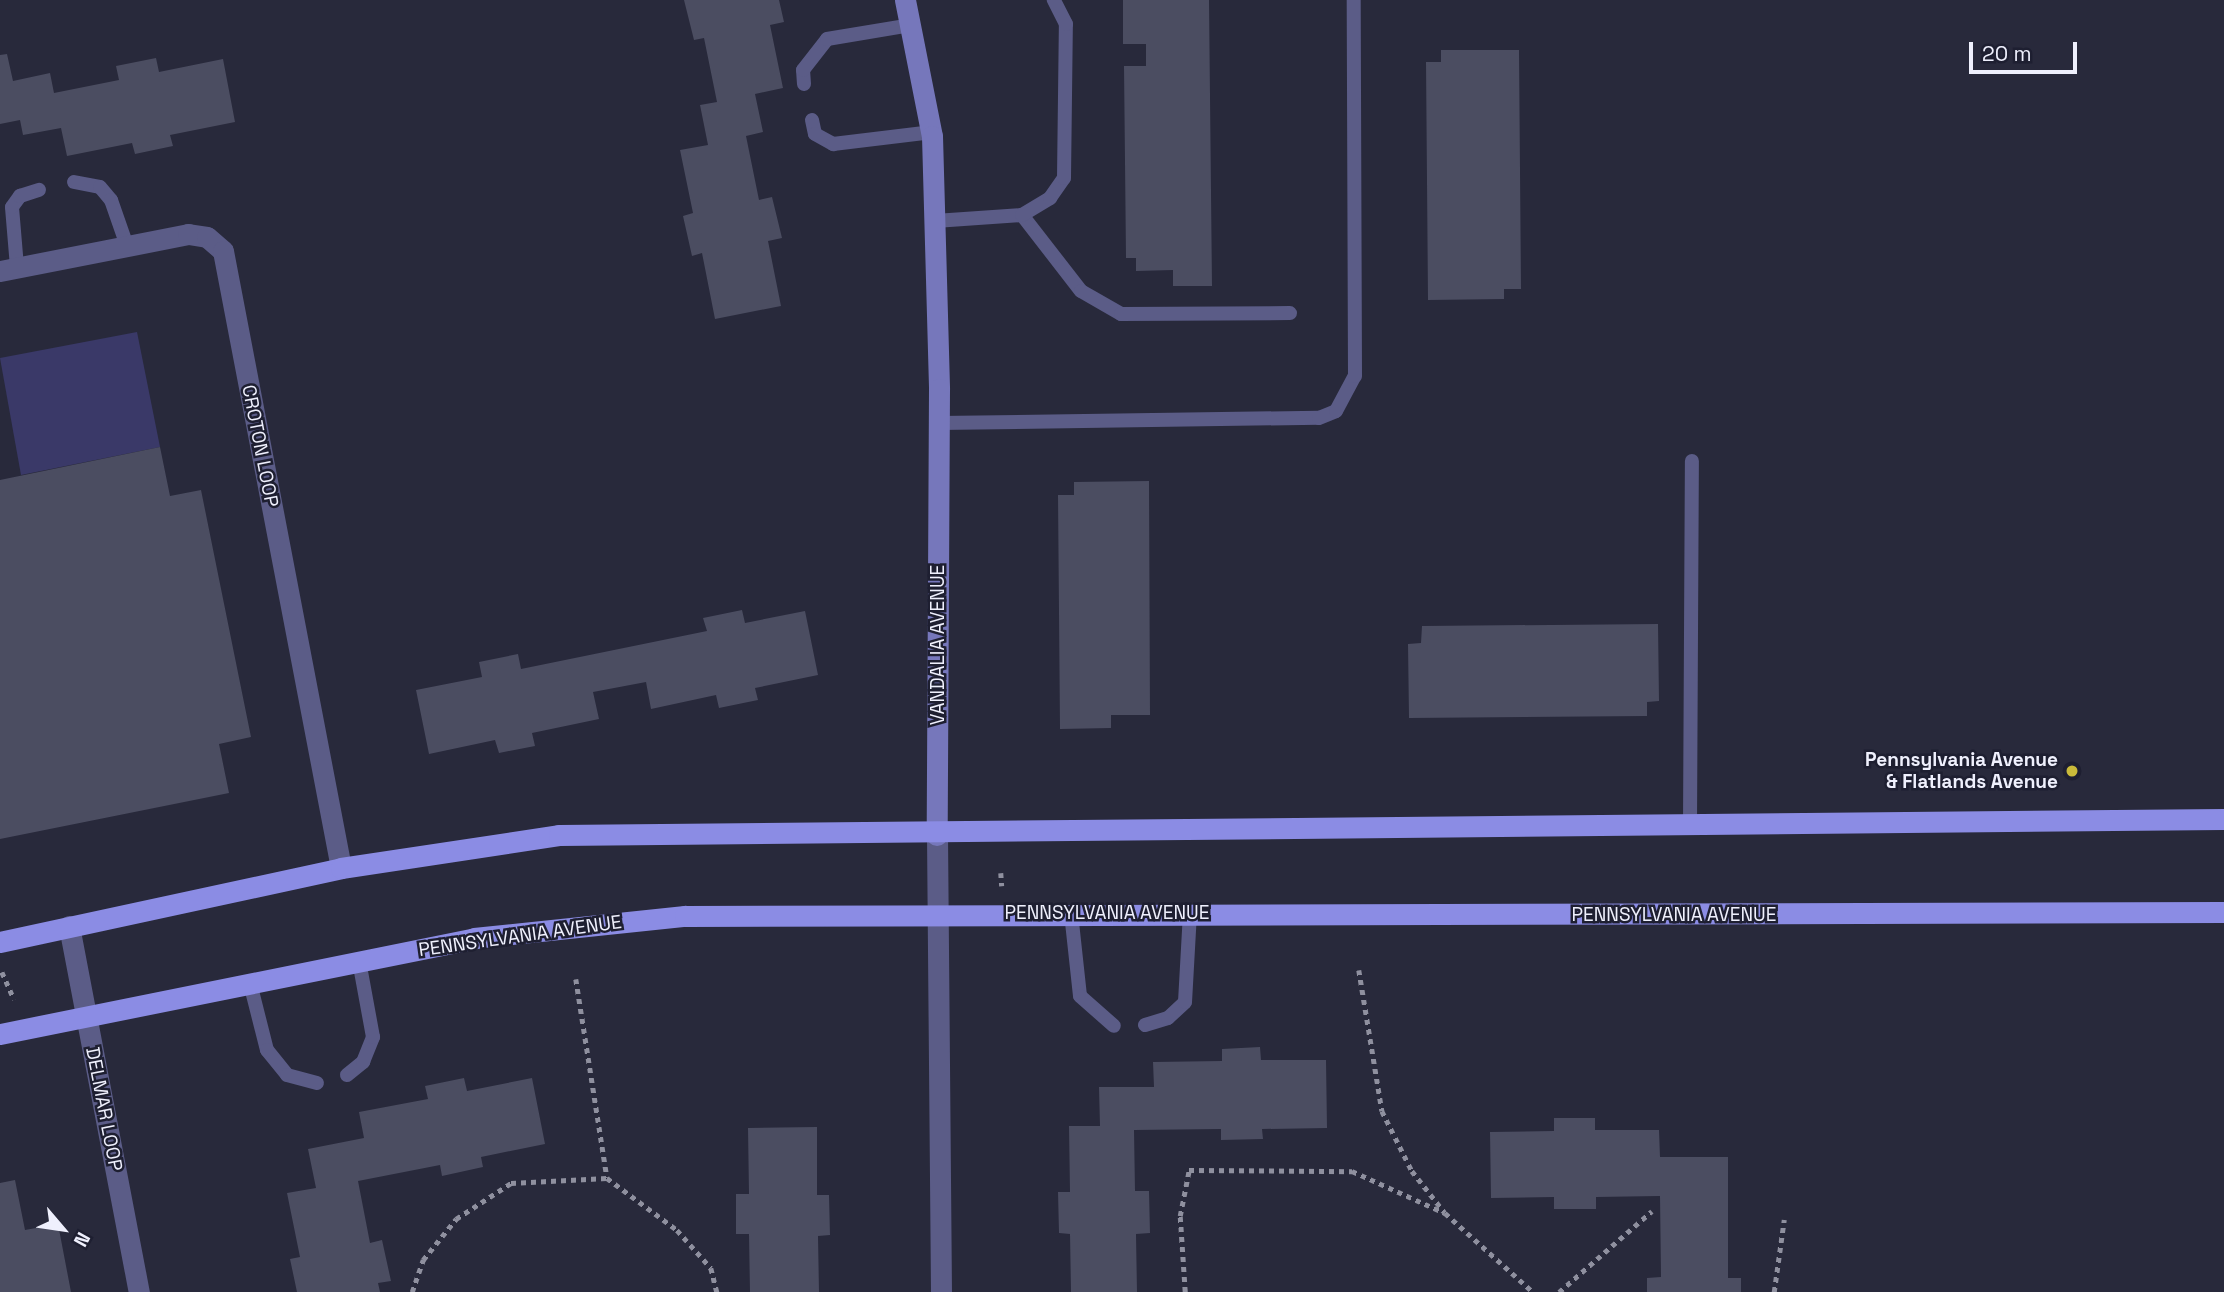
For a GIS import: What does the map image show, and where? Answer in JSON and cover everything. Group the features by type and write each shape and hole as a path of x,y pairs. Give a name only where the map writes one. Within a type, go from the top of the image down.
{"main road":[{"path":"0,942 341,868 559,835 937,835 2224,819"},
{"name":"PENNSYLVANIA AVENUE","path":"0,1034 359,961 574,924 935,913 2224,912"}],"street":[{"name":"VANDALIA AVENUE","path":"905,0 932,132 935,221 939,423 935,913 941,1292"},
{"name":"CROTON LOOP","path":"8,269 187,234 207,237 223,251 341,868"},
{"name":"DELMAR LOOP","path":"69,926 139,1292"}],"lane":[{"path":"935,221 1022,215 1050,198 1064,178 1066,24 1054,0"},
{"path":"939,423 1319,418 1336,411 1354,376 1354,0"},
{"path":"804,84 803,70 827,39 912,25"},
{"path":"811,120 815,134 833,144 932,132"},
{"path":"74,182 100,187 111,200 127,246"},
{"path":"8,269 12,207 20,196 39,190"},
{"path":"1022,215 1081,291 1121,314 1290,313"},
{"path":"1690,824 1692,461"},
{"path":"1071,913 1080,996 1114,1026"},
{"path":"1145,1025 1168,1018 1185,1002 1190,913"},
{"path":"346,1075 363,1062 373,1037 359,961"},
{"path":"250,983 267,1051 287,1075 317,1083"}],"path":[{"path":"1001,873 1002,887"},
{"path":"1359,970 1382,1111 1412,1171 1446,1213 1533,1292"},
{"path":"2,972 14,999"},
{"path":"576,979 607,1178"},
{"path":"1185,1292 1181,1216 1189,1170 1352,1171 1446,1213"},
{"path":"412,1292 423,1260 456,1219 511,1183 607,1178 677,1230 711,1268 717,1292"},
{"path":"1559,1292 1652,1211"},
{"path":"1774,1292 1784,1220"}],"shaded area":[{"path":"137,332 160,447 21,475 0,358"}],"building":[{"path":"684,0 779,0 784,22 770,25 783,88 755,94 763,132 746,136 759,200 772,197 782,238 768,241 781,306 715,319 702,253 692,256 683,216 693,213 680,150 708,145 700,105 717,102 704,38 694,40"},
{"path":"1123,0 1209,0 1212,286 1173,286 1173,270 1136,271 1136,258 1126,258 1124,66 1146,66 1146,44 1123,44"},
{"path":"1441,50 1519,50 1521,289 1504,289 1504,299 1428,300 1426,62 1441,62"},
{"path":"7,54 13,81 50,73 54,93 119,80 116,66 156,58 159,72 223,59 235,122 170,135 173,146 135,154 132,143 67,156 61,128 23,135 20,120 0,124 0,55"},
{"path":"160,447 170,496 201,490 251,737 219,744 229,793 0,839 0,480"},
{"path":"1149,481 1150,715 1111,715 1111,728 1060,729 1058,495 1074,495 1074,482"},
{"path":"742,610 745,623 805,611 818,675 755,688 758,700 719,708 716,695 651,709 646,682 593,692 599,719 532,733 535,746 499,753 495,740 429,754 416,690 482,677 479,662 518,654 521,669 707,631 703,618"},
{"path":"1658,624 1659,701 1647,702 1647,716 1409,718 1408,644 1421,643 1422,626"},
{"path":"1260,1047 1261,1060 1326,1060 1327,1128 1262,1129 1263,1139 1221,1140 1221,1129 1134,1130 1135,1191 1149,1191 1150,1233 1136,1234 1137,1292 1071,1292 1070,1234 1059,1233 1058,1192 1070,1192 1069,1126 1100,1126 1099,1087 1154,1087 1153,1062 1222,1061 1222,1049"},
{"path":"464,1078 467,1091 532,1078 545,1144 481,1157 483,1167 442,1176 440,1165 358,1181 370,1243 382,1240 391,1281 378,1283 380,1292 297,1292 290,1259 300,1257 287,1193 316,1188 308,1149 364,1138 359,1112 428,1099 425,1086"},
{"path":"1554,1118 1595,1118 1595,1130 1659,1130 1660,1157 1728,1157 1728,1278 1741,1278 1741,1292 1647,1292 1647,1278 1661,1277 1660,1196 1596,1197 1596,1209 1554,1209 1554,1197 1491,1198 1490,1132 1554,1131"},
{"path":"817,1127 817,1195 829,1195 830,1235 818,1236 819,1292 750,1292 749,1234 736,1234 736,1194 749,1194 748,1128"},
{"path":"15,1180 25,1230 58,1224 71,1292 0,1292 0,1183"}],"place":[{"name":"Pennsylvania Avenue & Flatlands Avenue","path":"2072,771"}]}
